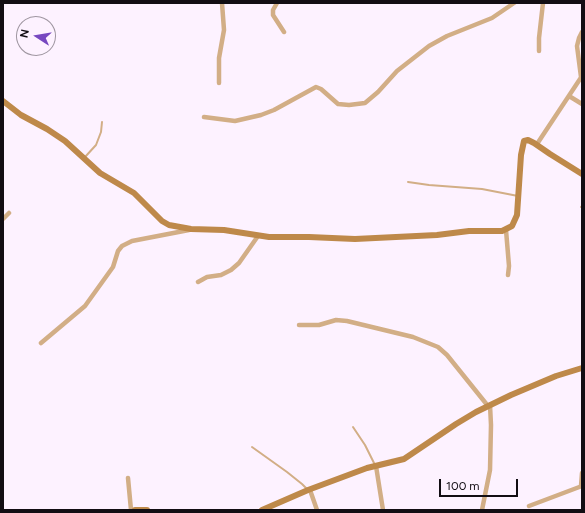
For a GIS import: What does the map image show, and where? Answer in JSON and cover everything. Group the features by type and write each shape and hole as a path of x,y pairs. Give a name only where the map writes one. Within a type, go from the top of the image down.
{"street":[{"path":"219,83 219,58 224,30 222,3"},
{"path":"276,3 273,10 273,15 284,32"},
{"path":"204,117 235,121 261,115 274,110 316,87 321,89 338,104 362,104 376,95 397,71 429,46 447,36 492,18 514,3"},
{"path":"539,52 543,3"},
{"path":"537,144 582,76 577,46 582,32"},
{"path":"569,96 582,104"},
{"path":"3,101 21,115 57,135 71,145 100,173 137,196 162,222 190,230"},
{"path":"41,343 85,306 112,267 122,246 132,241 190,230 224,230 258,236 355,239 437,235 469,231 500,232 512,226 516,218 519,197 521,155 523,144 527,140 537,144 582,174"},
{"path":"3,219 9,213"},
{"path":"506,230 509,266 508,275"},
{"path":"198,282 207,277 221,276 232,270 239,263 258,236"},
{"path":"299,325 319,325 336,320 347,320 413,337 438,347 447,355 489,405 491,425 490,470 482,510"},
{"path":"262,510 309,490 376,466 409,457 456,424 489,405 556,376 582,368"},
{"path":"376,466 383,510"},
{"path":"530,506 582,486 582,473"},
{"path":"128,478 131,510"},
{"path":"309,490 317,510"},
{"path":"135,510 147,510"}],"lane":[{"path":"85,158 96,145 101,132 102,122"},
{"path":"408,182 478,188 519,197"},
{"path":"353,427 365,444 376,466"},
{"path":"252,447 309,490"}]}
